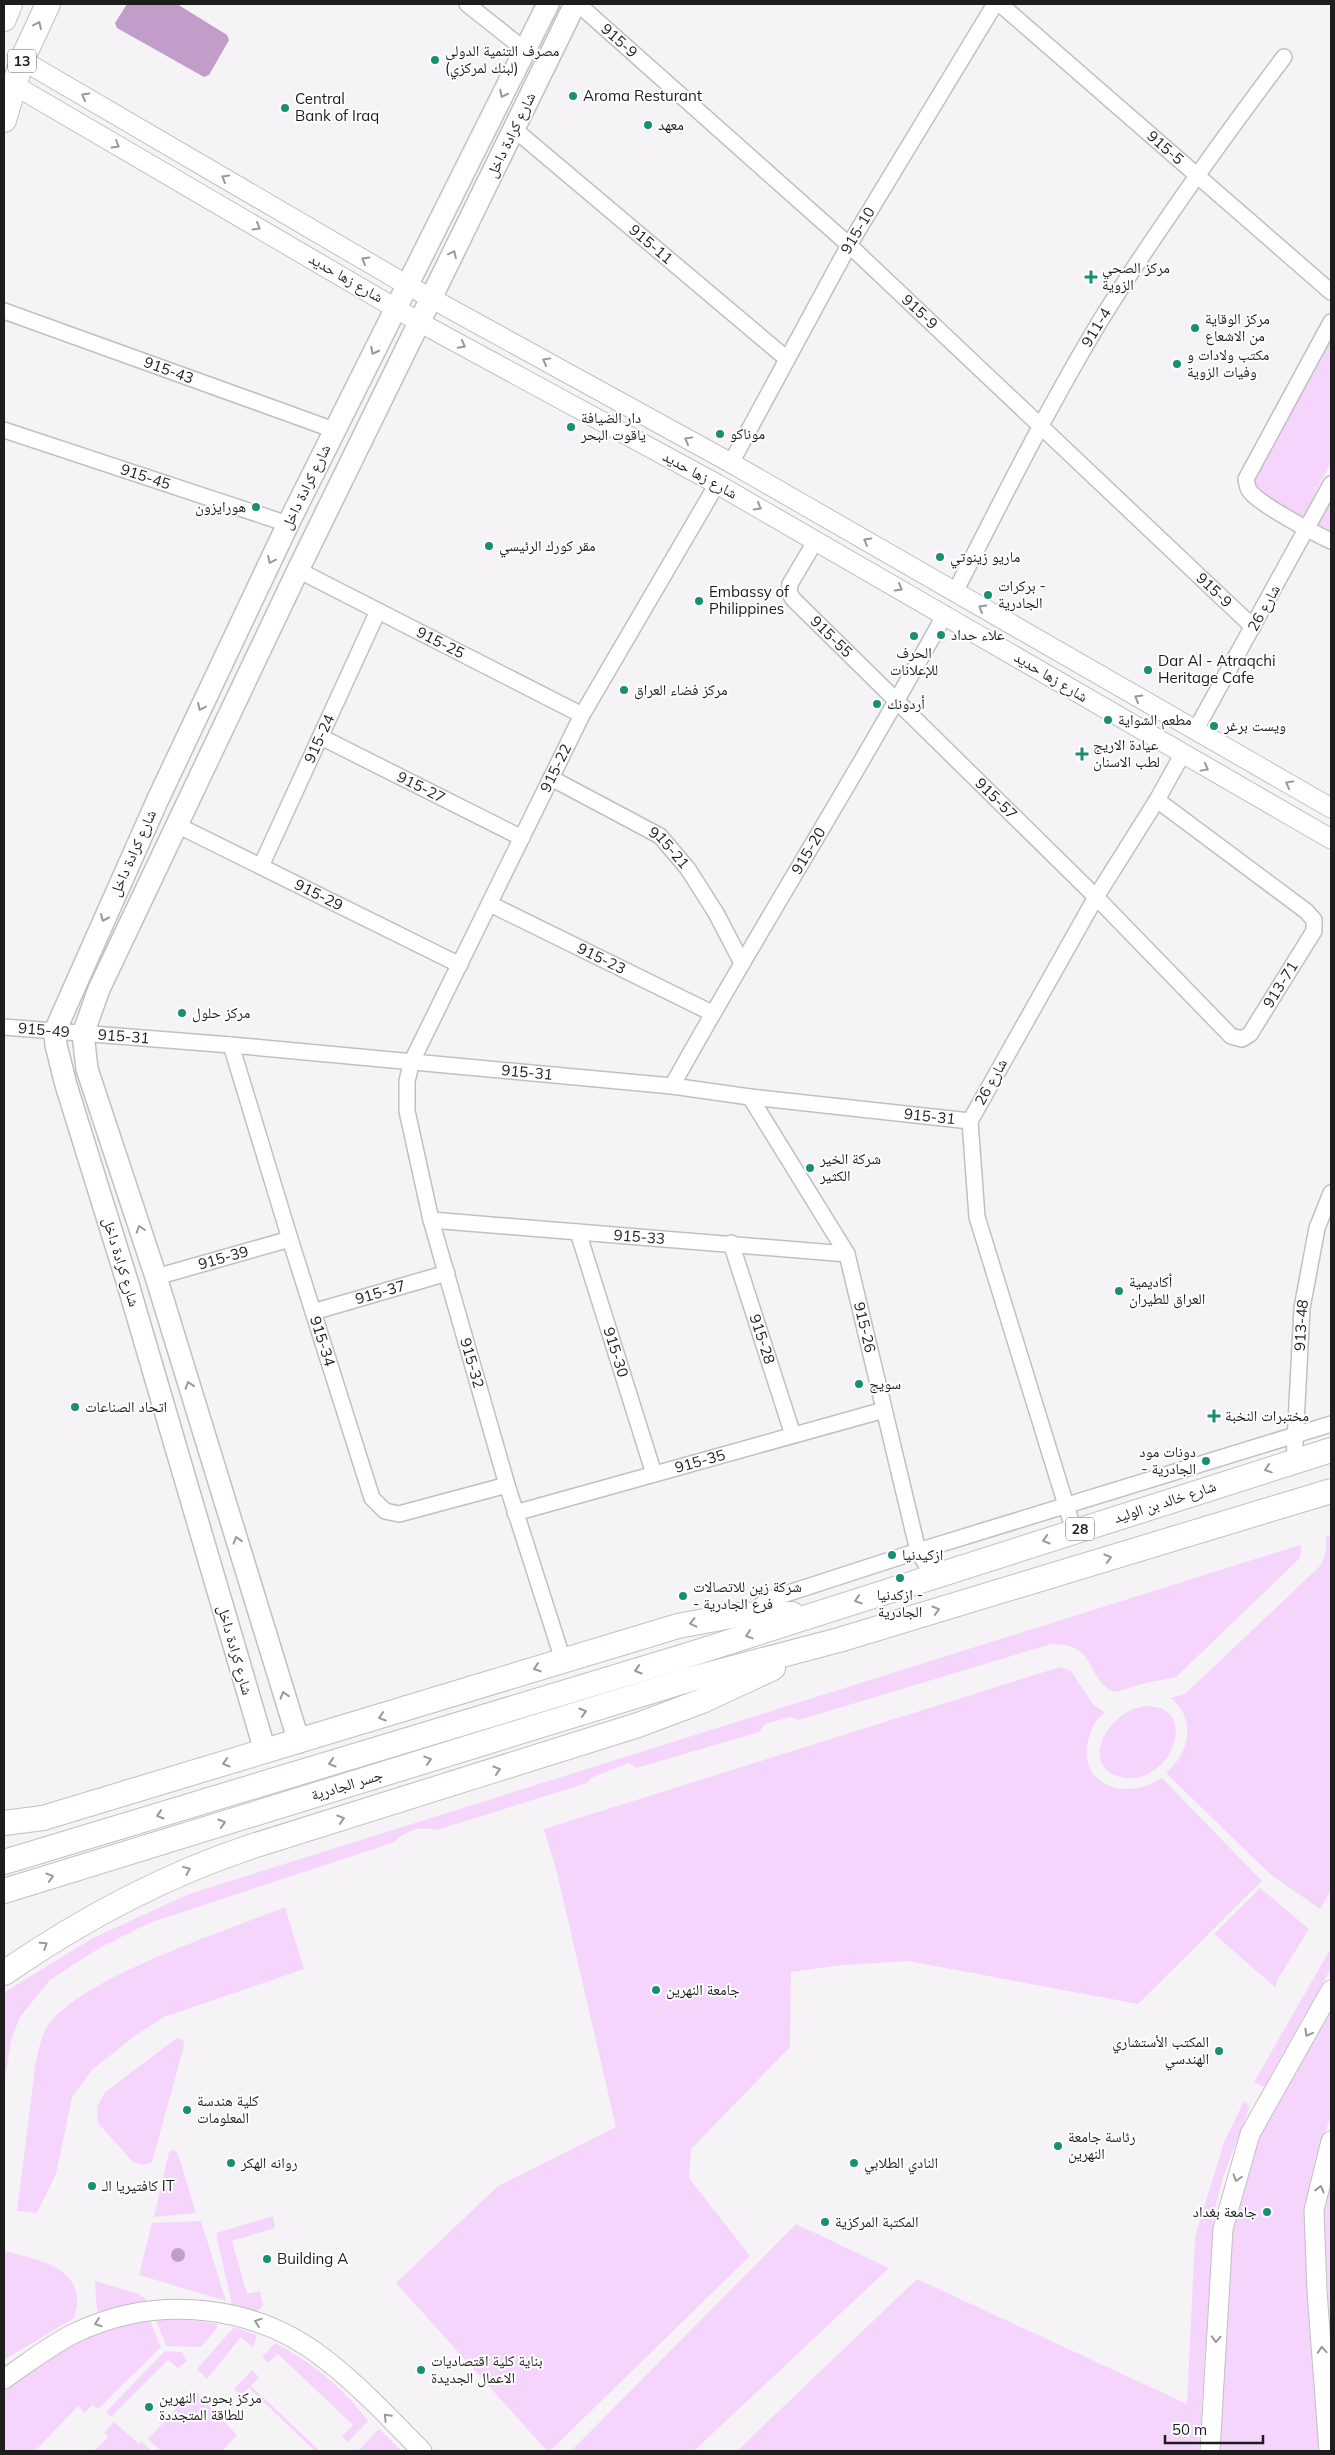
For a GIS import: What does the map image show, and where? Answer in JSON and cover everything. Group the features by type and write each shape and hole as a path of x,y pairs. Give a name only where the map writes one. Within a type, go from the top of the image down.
{"main road":[{"path":"4,19 10,4"},
{"name":"13","path":"4,120 22,60 48,4"},
{"path":"549,4 574,7"},
{"name":"شارع كرادة داخل","path":"265,1751 127,1280 66,1085 56,1045 55,1031 158,799 288,524 549,4"},
{"name":"شارع كرادة داخل","path":"299,1742 156,1277 87,1068 83,1034 99,990 298,570 574,7"},
{"name":"شارع خالد بن الوليد","path":"828,1610 1331,1450"},
{"name":"28","path":"839,1640 1331,1491"},
{"path":"4,1823 42,1818 691,1623 755,1614 828,1610"},
{"name":"جسر الجادرية","path":"4,1862 685,1656 828,1610"},
{"path":"4,1973 43,1946 111,1905 193,1867 250,1847 638,1725 702,1701 802,1653 839,1640"},
{"name":"جسر الجادرية","path":"4,1891 691,1678 839,1640"}],"street":[{"path":"467,4 525,50"},
{"name":"915-10","path":"731,463 849,245 995,4"},
{"name":"915-5","path":"1000,4 1331,292"},
{"name":"915-9","path":"574,7 849,245 1253,628"},
{"name":"911-4","path":"955,592 1039,426 1103,318 1196,175 1284,57"},
{"name":"شارع زها حديد","path":"22,60 431,298 731,463 1331,808"},
{"name":"شارع زها حديد","path":"14,85 419,322 816,540 945,614 1182,755 1331,839"},
{"name":"915-11","path":"514,129 787,359"},
{"name":"915-43","path":"4,311 334,430"},
{"path":"1331,322 1246,479 1248,489 1255,497 1307,529 1331,541"},
{"name":"915-45","path":"4,430 288,524"},
{"path":"717,484 731,463"},
{"name":"915-22","path":"412,1062 582,715 717,484"},
{"name":"شارع 26","path":"1195,731 1331,484"},
{"name":"915-55","path":"816,540 790,584 789,592 793,599 898,701"},
{"name":"915-25","path":"298,570 582,715"},
{"name":"915-24","path":"261,866 378,611"},
{"name":"915-20","path":"672,1086 712,1013 898,701 945,614"},
{"name":"915-57","path":"898,701 1096,897"},
{"name":"915-27","path":"320,737 522,838"},
{"name":"شارع 26","path":"1074,1531 977,1216 970,1121 1096,897 1157,800 1182,755"},
{"name":"915-21","path":"551,778 660,836 688,869 716,913 742,963"},
{"name":"913-71","path":"1096,897 1232,1036 1242,1039 1250,1034 1314,931 1314,920 1306,910 1157,800"},
{"name":"915-29","path":"177,825 460,965"},
{"name":"915-23","path":"490,904 712,1013"},
{"name":"915-49","path":"4,1026 83,1034"},
{"name":"915-31","path":"83,1034 231,1045 672,1086 750,1097 970,1121"},
{"name":"915-34","path":"231,1045 372,1498 385,1512 399,1514 507,1485"},
{"name":"915-32","path":"412,1062 407,1081 408,1111 431,1220 515,1513 563,1660"},
{"name":"915-26","path":"750,1097 847,1254 918,1551 933,1576"},
{"name":"913-48","path":"1294,1461 1302,1308 1317,1228 1331,1193"},
{"name":"915-33","path":"431,1220 731,1243 847,1254"},
{"name":"915-30","path":"578,1232 654,1474"},
{"name":"915-39","path":"156,1277 290,1239"},
{"name":"915-28","path":"731,1243 793,1435"},
{"name":"915-37","path":"313,1312 447,1273"},
{"name":"915-35","path":"515,1513 884,1410"},
{"path":"755,1614 759,1606 767,1600 918,1551 1331,1424"},
{"path":"1210,2451 1223,2229 1250,2134 1331,1990"},
{"path":"1329,2451 1317,2291 1314,2210 1331,2141"},
{"path":"4,2379 58,2341 96,2324 116,2318 137,2313 172,2309 230,2313 278,2329 326,2360 422,2451"}],"shaded area":[{"path":"127,4 177,4 227,35 229,40 209,75 204,77 117,28 115,23"},
{"path":"1331,334 1331,462 1304,515 1299,518 1277,507 1263,497 1254,485 1254,477"},
{"path":"1331,497 1331,531 1317,524"},
{"path":"1331,1535 1331,1890 1320,1909 1270,1874 1166,1773 1181,1756 1187,1736 1187,1725 1184,1715 1179,1706 1170,1698 1185,1694 1319,1567 1325,1552 1326,1536"},
{"path":"1300,1545 1302,1547 1299,1559 1176,1677 1115,1692 1099,1680 1090,1664 1077,1650 1066,1645 1051,1644 799,1720 790,1717 765,1724 759,1732 637,1768 628,1763 591,1778 587,1783 437,1830 423,1828 414,1830 405,1833 392,1843 149,1923 101,1947 50,1980 20,2017 11,2040 4,2085 4,1995 8,1990 93,1938 189,1894"},
{"path":"1060,1667 1071,1671 1093,1704 1105,1713 1093,1726 1087,1749 1088,1764 1094,1775 1104,1783 1117,1788 1132,1789 1147,1786 1162,1778 1262,1881 1138,2004 908,1961 844,1965 791,1972 790,2047 691,2149 689,2178 750,2256 550,2451 547,2451 396,2283 498,2186 616,2127 557,1873 544,1829"},
{"path":"1145,1706 1162,1709 1172,1718 1176,1730 1174,1744 1166,1758 1155,1770 1141,1777 1124,1778 1110,1773 1102,1764 1100,1753 1102,1741 1108,1729 1130,1710"},
{"path":"1260,1888 1309,1929 1275,1987 1214,1934"},
{"path":"285,1907 304,1969 164,2017 136,2035 92,2070 72,2098 56,2174 37,2213 17,2211 35,2067 41,2041 47,2027 64,2009 89,1991 121,1974 156,1957"},
{"path":"1331,1948 1331,1968 1264,2087 1254,2082"},
{"path":"1331,2008 1331,2115 1313,2171 1305,2223 1320,2451 1219,2451 1230,2230 1256,2136"},
{"path":"177,2038 183,2040 184,2046 152,2162 143,2165 134,2163 98,2123 97,2107 105,2092"},
{"path":"1244,2101 1250,2106 1223,2177 1214,2213 1199,2451 737,2451 917,2279 1187,2404 1195,2237 1224,2142"},
{"path":"174,2150 178,2154 196,2213 154,2217 169,2152"},
{"path":"1331,2180 1331,2353 1323,2210"},
{"path":"273,2216 275,2228 232,2241 247,2294 260,2291 263,2306 256,2312 232,2305 216,2233"},
{"path":"201,2221 226,2301 139,2275 152,2223"},
{"path":"796,2224 889,2268 694,2451 571,2451"},
{"path":"175,2248 181,2248 185,2255 181,2262 175,2262 171,2258 171,2252"},
{"path":"4,2252 47,2263 59,2270 68,2277 75,2288 77,2301 74,2318 4,2360"},
{"path":"95,2281 139,2294 147,2300 145,2303 97,2312"},
{"path":"149,2319 161,2347 98,2409 92,2405 85,2413 78,2406 35,2451 4,2451 4,2389 57,2351 110,2327"},
{"path":"184,2319 218,2324 201,2347 166,2346 156,2320"},
{"path":"234,2327 257,2335 253,2348 241,2337 207,2379 197,2369"},
{"path":"275,2343 314,2367 338,2387 368,2421 348,2442 342,2436 353,2425 278,2354 268,2363 262,2357"},
{"path":"165,2351 182,2352 187,2361 178,2368 168,2360 111,2417 106,2412"},
{"path":"252,2370 259,2377 251,2386 320,2451 315,2451 249,2388 241,2396 234,2389"},
{"path":"194,2390 237,2435 222,2451 161,2451 148,2439"},
{"path":"114,2422 139,2444 142,2442 151,2450 94,2451 108,2437 104,2433"},
{"path":"379,2429 402,2451 358,2451"}],"place":[{"name":"مصرف التنمية الدولي (لبنك لمركزي)","path":"435,60"},
{"name":"Aroma Resturant","path":"573,96"},
{"name":"Central Bank of Iraq","path":"285,108"},
{"name":"معهد","path":"648,125"},
{"name":"مركز الصحي الزوية","path":"1091,277"},
{"name":"مركز الوقاية من الاشعاع","path":"1195,328"},
{"name":"مكتب ولادات و وفيات الزوية","path":"1177,364"},
{"name":"دار الضيافة ياقوت البحر","path":"571,427"},
{"name":"موناكو","path":"720,434"},
{"name":"هورايزون","path":"256,507"},
{"name":"مقر كورك الرئيسي","path":"489,546"},
{"name":"ماريو زينوتي","path":"940,557"},
{"name":"بركرات - الجادرية","path":"988,595"},
{"name":"Embassy of Philippines","path":"699,601"},
{"name":"علاء حداد","path":"941,635"},
{"name":"الحرف للإعلانات","path":"914,636"},
{"name":"Dar Al - Atraqchi Heritage Cafe","path":"1148,670"},
{"name":"مركز فضاء العراق","path":"624,690"},
{"name":"أردونك","path":"877,704"},
{"name":"مطعم الشواية","path":"1108,720"},
{"name":"ويست برغر","path":"1214,726"},
{"name":"عيادة الاريج لطب الاسنان","path":"1082,754"},
{"name":"مركز حلول","path":"182,1013"},
{"name":"شركة الخير الكثير","path":"810,1168"},
{"name":"أكاديمية العراق للطيران","path":"1119,1291"},
{"name":"سويج","path":"859,1384"},
{"name":"اتحاد الصناعات","path":"75,1407"},
{"name":"مختبرات النخبة","path":"1214,1416"},
{"name":"دونات مود - الجادرية","path":"1206,1461"},
{"name":"ازكيدنيا","path":"892,1555"},
{"name":"ازكدنيا - الجادرية","path":"900,1578"},
{"name":"شركة زين للاتصالات - فرع الجادرية","path":"683,1596"},
{"name":"جامعة النهرين","path":"656,1990"},
{"name":"المكتب الأستشاري الهندسي","path":"1219,2051"},
{"name":"كلية هندسة المعلومات","path":"187,2110"},
{"name":"رئاسة جامعة النهرين","path":"1058,2146"},
{"name":"روانه الهكر","path":"231,2163"},
{"name":"النادي الطلابي","path":"854,2163"},
{"name":"كافتيريا الـ IT","path":"92,2186"},
{"name":"جامعة بغداد","path":"1267,2212"},
{"name":"المكتبة المركزية","path":"825,2222"},
{"name":"Building A","path":"267,2259"},
{"name":"بناية كلية اقتصاديات الاعمال الجديدة","path":"421,2370"},
{"name":"مركز بحوث النهرين للطاقة المتجددة","path":"149,2407"}]}
